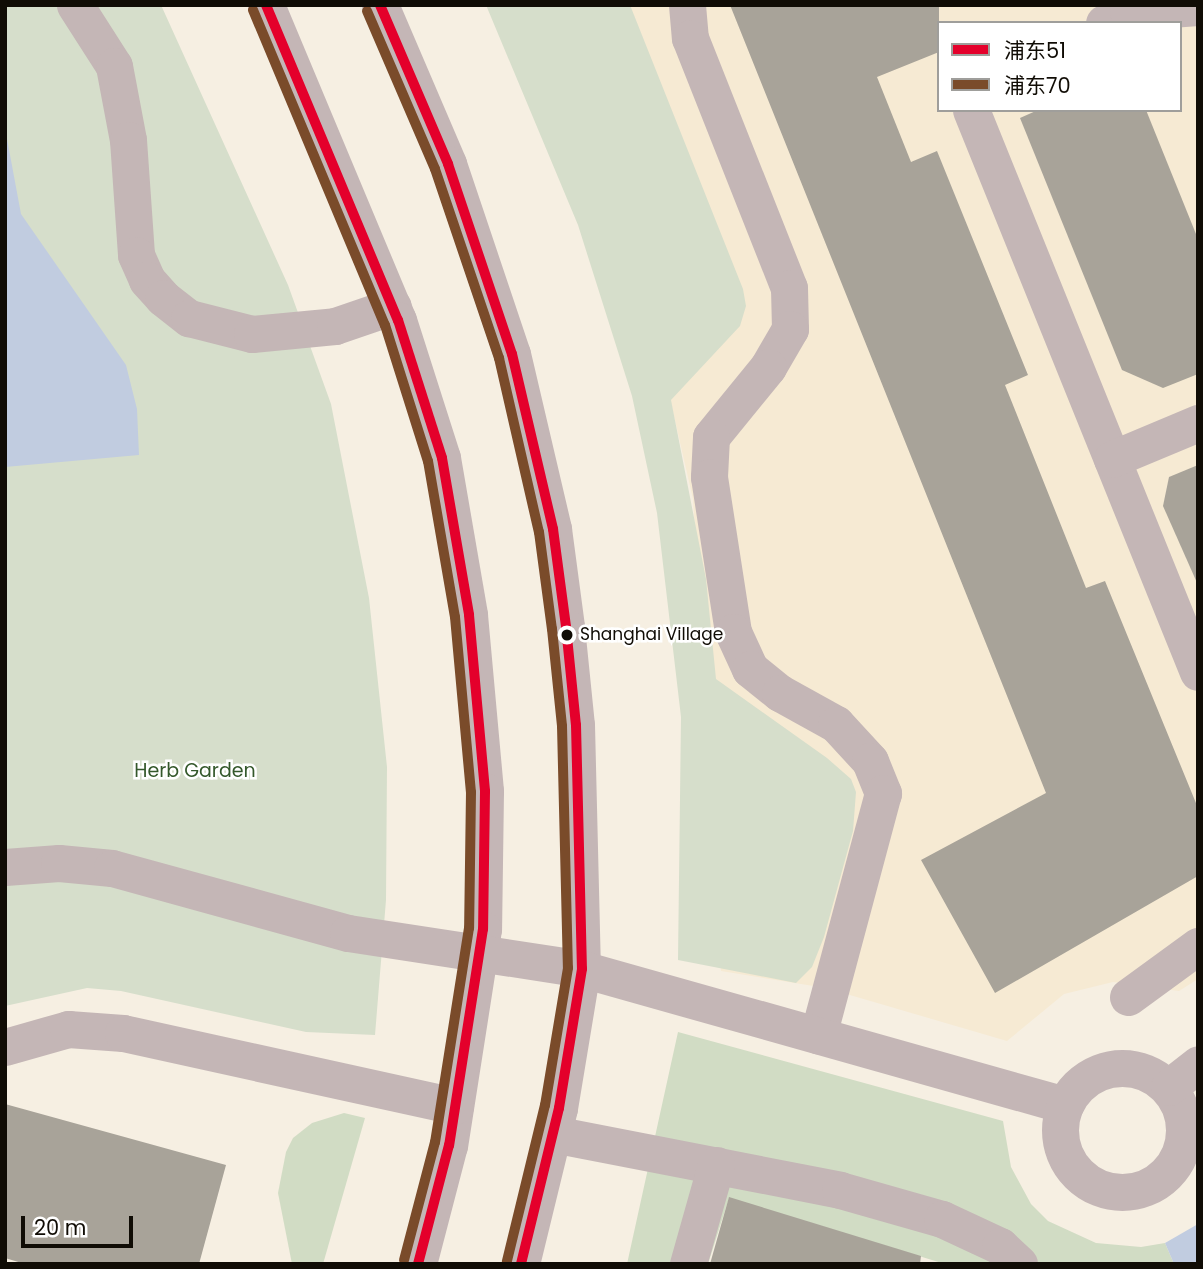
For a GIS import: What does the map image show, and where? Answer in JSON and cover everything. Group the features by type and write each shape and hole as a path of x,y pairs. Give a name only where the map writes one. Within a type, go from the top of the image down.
{"street":[{"path":"75,5 114,66 123,98 131,222 147,280 189,318 252,334 335,326 393,306"},
{"path":"266,5 393,306 442,458 469,615 485,791 480,953 455,1107 418,1264"},
{"path":"380,5 448,164 508,341 553,529 576,725 582,969 553,1134 522,1264"},
{"path":"687,5 690,38 789,288 790,329 768,367 710,436 709,477 733,632 750,669 780,694 836,724 870,761 883,793 818,1035"},
{"path":"1108,21 1128,12 1198,7"},
{"path":"972,112 1198,672"},
{"path":"1112,459 1198,423"},
{"path":"5,867 59,863 112,868 348,933 582,969 1065,1105"},
{"path":"1128,998 1198,946"},
{"path":"5,1047 68,1029 123,1033 455,1107"},
{"path":"1168,1087 1198,1064"},
{"path":"1111,1068 1142,1071 1168,1087 1183,1115 1184,1146 1160,1181 1140,1190 1100,1189 1069,1163 1060,1135 1065,1105 1076,1087 1111,1068"},
{"path":"553,1134 840,1190 942,1219 1000,1246 1019,1264"},
{"path":"688,1264 716,1165"}],"shaded area":[{"name":"Shanghai Village","path":"529,5 1198,5 1198,979 1179,991 1113,982 1064,994 1007,1041 826,988 721,971 693,499 640,268"}],"green space":[{"name":"Herb Garden","path":"5,5 161,5 288,285 331,404 369,598 387,767 386,900 375,1035 306,1032 121,991 87,988 5,1006"},
{"path":"486,5 630,5 743,289 746,306 740,326 671,400 706,579 716,679 827,758 851,779 856,792 853,831 824,937 812,967 796,983 678,960 681,717 657,513 632,396 578,225"},
{"path":"678,1032 1003,1121 1011,1167 1031,1204 1048,1221 1096,1243 1141,1247 1165,1243 1174,1264 945,1264 729,1198 708,1264 627,1264"},
{"path":"344,1113 365,1118 323,1264 292,1264 278,1193 286,1152 293,1138 312,1123"}],"water":[{"path":"5,128 21,214 126,365 137,409 139,455 5,467"},
{"path":"1198,1224 1198,1264 1174,1264 1165,1243"}],"building":[{"path":"730,5 939,5 937,53 877,77 911,162 937,151 1028,375 1005,385 1086,588 1105,581 1198,808 1198,876 995,993 921,860 1046,793"},
{"path":"1034,112 1147,112 1198,239 1198,374 1163,388 1122,370 1020,118"},
{"path":"1198,465 1198,585 1163,506 1169,477"},
{"path":"5,1104 226,1165 199,1264 25,1264 5,1258"},
{"path":"729,1197 921,1256 920,1264 710,1264"}],"transit line":[{"name":"浦东51","path":"266,5 398,320 442,458 469,615 485,791 483,929 449,1145 418,1264"},
{"name":"浦东51","path":"380,5 448,164 512,354 553,529 566,627 576,725 582,969 559,1108 521,1264"},
{"name":"浦东70","path":"253,10 385,325 428,461 455,617 471,792 469,928 435,1142 404,1260"},
{"name":"浦东70","path":"367,11 435,169 499,358 539,532 552,629 562,726 568,968 545,1105 507,1261"}],"place":[{"name":"Shanghai Village","path":"567,635"}]}
